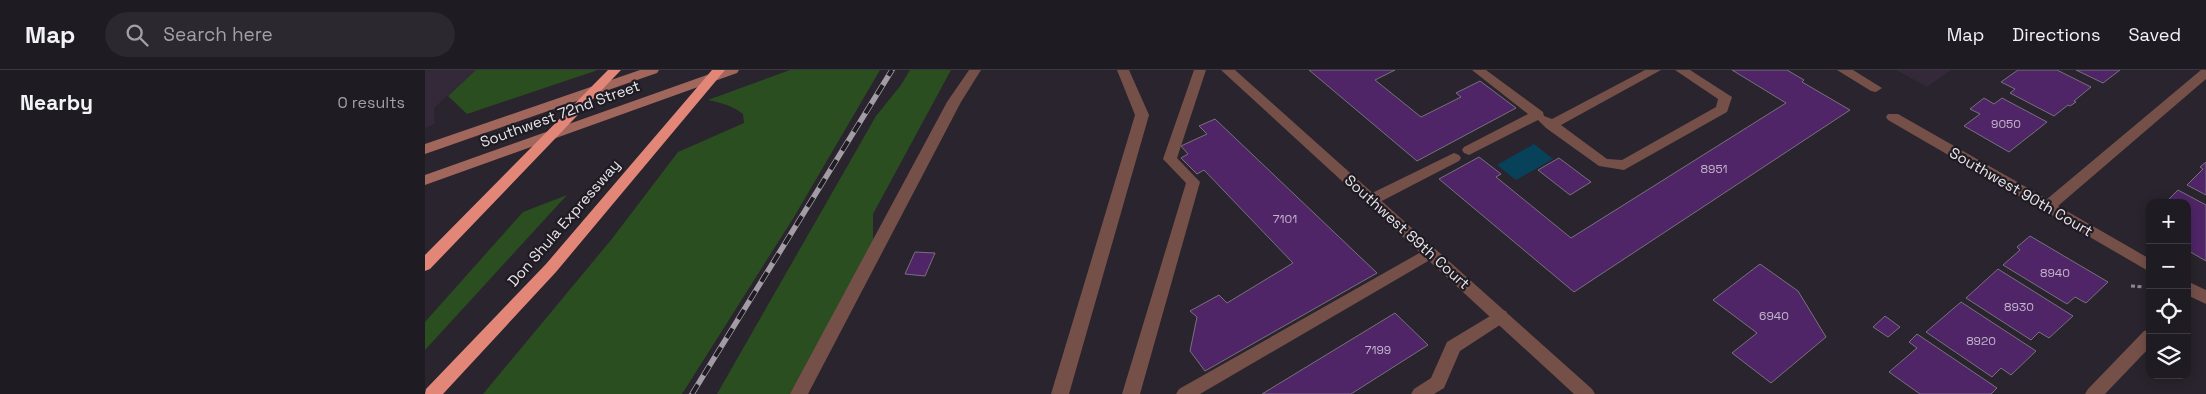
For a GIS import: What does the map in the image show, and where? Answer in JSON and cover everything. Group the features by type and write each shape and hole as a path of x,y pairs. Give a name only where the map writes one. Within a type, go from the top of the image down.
{"highway":[{"path":"425,265 615,70"},
{"name":"Don Shula Expressway","path":"432,394 551,268 719,70"}],"main road":[{"name":"Southwest 72nd Street","path":"425,150 653,70"},
{"name":"Southwest 72nd Street","path":"425,180 733,70"}],"street":[{"path":"799,394 954,102 975,70"},
{"path":"1059,394 1142,115 1123,70"},
{"path":"1131,394 1193,182 1170,159 1200,70"},
{"name":"Southwest 89th Court","path":"1227,70 1586,394"},
{"path":"1478,70 1604,163 1625,165 1722,109 1725,97 1681,70"},
{"path":"1551,125 1655,70"},
{"path":"1843,70 1876,88"},
{"path":"2047,207 2206,72"},
{"path":"1469,150 1538,115"},
{"name":"Southwest 90th Court","path":"1893,117 2146,264"},
{"path":"1371,200 1454,158"},
{"path":"1185,394 1430,253"},
{"path":"1421,394 1438,382 1453,347 1500,316"},
{"path":"2094,394 2146,340"}],"path":[{"path":"2131,286 2146,288"}],"shaded area":[{"path":"425,70 476,70 434,108 435,124 425,128"},
{"path":"1896,70 1951,70 1927,87"}],"green space":[{"path":"476,70 598,70 467,114 448,96"},
{"path":"790,70 880,70 794,217 682,394 483,394 611,240 678,152 744,123 743,114 735,108 708,100"},
{"path":"910,70 951,70 873,214 873,240 791,394 717,394 876,116 901,85"},
{"path":"567,195 425,350 425,322 523,212"}],"water":[{"path":"1534,144 1553,159 1516,180 1497,165"}],"building":[{"path":"1309,70 1395,70 1375,80 1421,117 1461,97 1456,93 1480,81 1516,108 1417,161"},
{"path":"1732,70 1787,70 1804,80 1802,82 1850,110 1574,292 1439,179 1479,157 1501,174 1496,177 1571,238 1786,103"},
{"path":"2018,70 2057,70 2091,87 2074,101 2076,102 2070,106 2068,105 2054,116 2010,93 2015,89 2001,82"},
{"path":"2076,70 2120,70 2103,83"},
{"path":"1984,98 1994,104 2002,98 2047,122 2009,152 1964,126 1980,114 1970,109"},
{"path":"1215,119 1377,273 1205,371 1190,351 1197,317 1190,311 1219,295 1227,303 1293,263 1204,170 1197,174 1181,158 1188,154 1181,146 1207,134 1199,126"},
{"path":"1559,158 1591,182 1570,195 1538,170"},
{"path":"2206,162 2206,195 2187,185 2203,169 2200,167"},
{"path":"2178,190 2206,205 2206,261 2191,252 2191,199 2169,199"},
{"path":"2030,236 2108,282 2086,303 2075,297 2067,304 2003,265 2020,250 2017,247"},
{"path":"915,252 935,253 925,276 905,274"},
{"path":"1760,264 1798,291 1826,337 1771,383 1732,353 1757,333 1713,300"},
{"path":"1998,269 2073,316 2049,338 2039,332 2031,340 1966,298"},
{"path":"1961,302 2036,351 2011,375 2001,368 1992,377 1926,332"},
{"path":"1395,313 1428,345 1351,394 1262,394"},
{"path":"1885,316 1900,327 1888,337 1873,327"},
{"path":"1917,334 1997,388 1991,394 1920,394 1889,372 1917,348 1909,342"}],"railway":[{"path":"692,394 892,70"}]}
